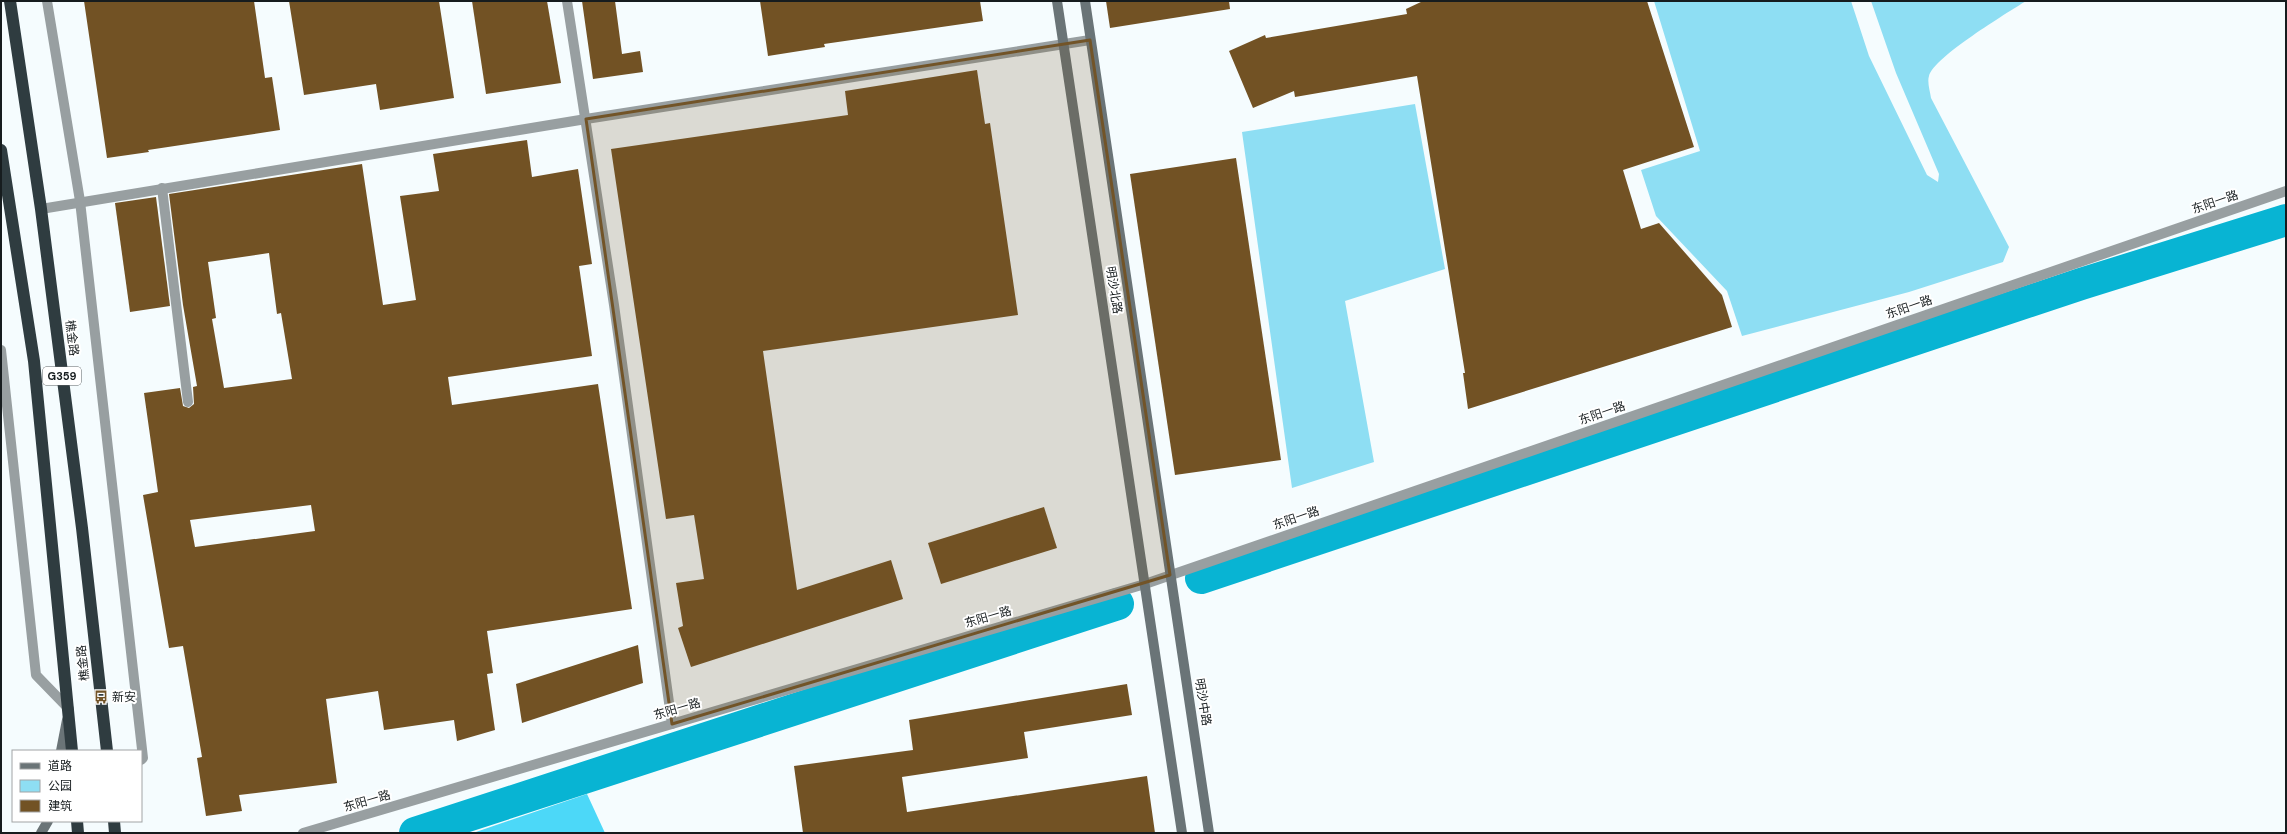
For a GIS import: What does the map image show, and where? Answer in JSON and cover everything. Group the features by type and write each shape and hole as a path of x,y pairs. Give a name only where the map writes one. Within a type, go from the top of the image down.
{"highway":[{"name":"樵金路","path":"10,1 41,209 82,528 107,750"},
{"name":"樵金路","path":"1,150 34,361 72,750"},
{"path":"77,822 78,833"},
{"path":"114,822 115,833"}],"street":[{"path":"47,1 80,201 142,750"},
{"path":"567,1 614,305 672,724"},
{"name":"明沙北路","path":"1057,1 1145,584"},
{"name":"明沙北路","path":"1085,1 1170,575"},
{"path":"41,209 80,201 586,119 1090,40"},
{"path":"162,188 188,402"},
{"name":"东阳一路","path":"303,833 1145,584 2286,191"},
{"path":"1,350 36,675 69,709 61,750"},
{"name":"明沙中路","path":"1170,575 1209,833"},
{"path":"1145,584 1182,833"},
{"path":"41,833 47,822"}],"highlighted area":[{"path":"1090,40 1170,575 672,724 586,119"}],"green space":[{"path":"1654,1 1851,1 1869,56 1927,175 1938,182 1939,174 1896,73 1871,1 2026,1 1957,47 1934,68 1928,78 1931,98 2009,247 2003,262 1909,292 1742,336 1727,291 1656,216 1641,170 1700,151"},
{"path":"1415,104 1445,269 1345,301 1374,462 1292,488 1242,132"}],"shaded area":[{"path":"587,794 605,833 473,833"}],"building":[{"path":"84,1 254,1 265,78 272,77 280,130 148,150 149,152 107,158"},
{"path":"289,1 439,1 454,98 380,110 376,84 304,95"},
{"path":"472,1 547,1 561,83 486,94"},
{"path":"582,1 615,1 622,54 640,51 643,72 593,79"},
{"path":"760,1 980,1 983,21 824,44 825,47 768,56"},
{"path":"1106,1 1229,1 1230,9 1110,28"},
{"path":"1423,1 1647,1 1694,147 1623,170 1641,229 1659,223 1722,295 1732,327 1468,409 1463,373 1465,373 1417,76 1295,97 1294,91 1253,108 1229,51 1265,35 1266,38 1407,14 1406,9"},
{"path":"977,70 985,124 990,123 1018,315 763,351 797,590 891,560 903,599 691,667 678,628 683,626 676,583 704,579 694,515 666,519 611,149 848,115 845,91"},
{"path":"527,140 532,177 578,169 592,264 579,266 592,356 448,377 452,405 598,384 632,609 487,631 493,673 487,674 495,730 457,741 454,720 384,730 378,691 326,699 337,783 239,795 242,811 206,816 197,758 202,757 183,646 169,648 143,495 158,492 144,393 180,388 183,406 189,408 194,404 193,387 197,386 183,305 169,194 362,164 383,305 416,300 400,196 439,191 433,154","holes":["269,253 277,314 281,313 292,379 224,388 212,319 216,318 208,262","311,505 315,531 195,547 190,520"]},
{"path":"1236,158 1281,460 1175,475 1130,174"},
{"path":"156,197 170,306 130,312 115,203"},
{"path":"1044,507 1057,548 941,584 928,543"},
{"path":"638,645 643,683 522,723 516,684"},
{"path":"1127,684 1132,715 1024,732 1028,758 902,777 907,812 1147,776 1155,833 803,833 794,766 913,750 909,720"}],"waterway":[{"path":"1201,578 2081,284 2286,220"},
{"path":"415,833 1118,604"}],"place":[{"name":"新安","path":"101,697"}]}
